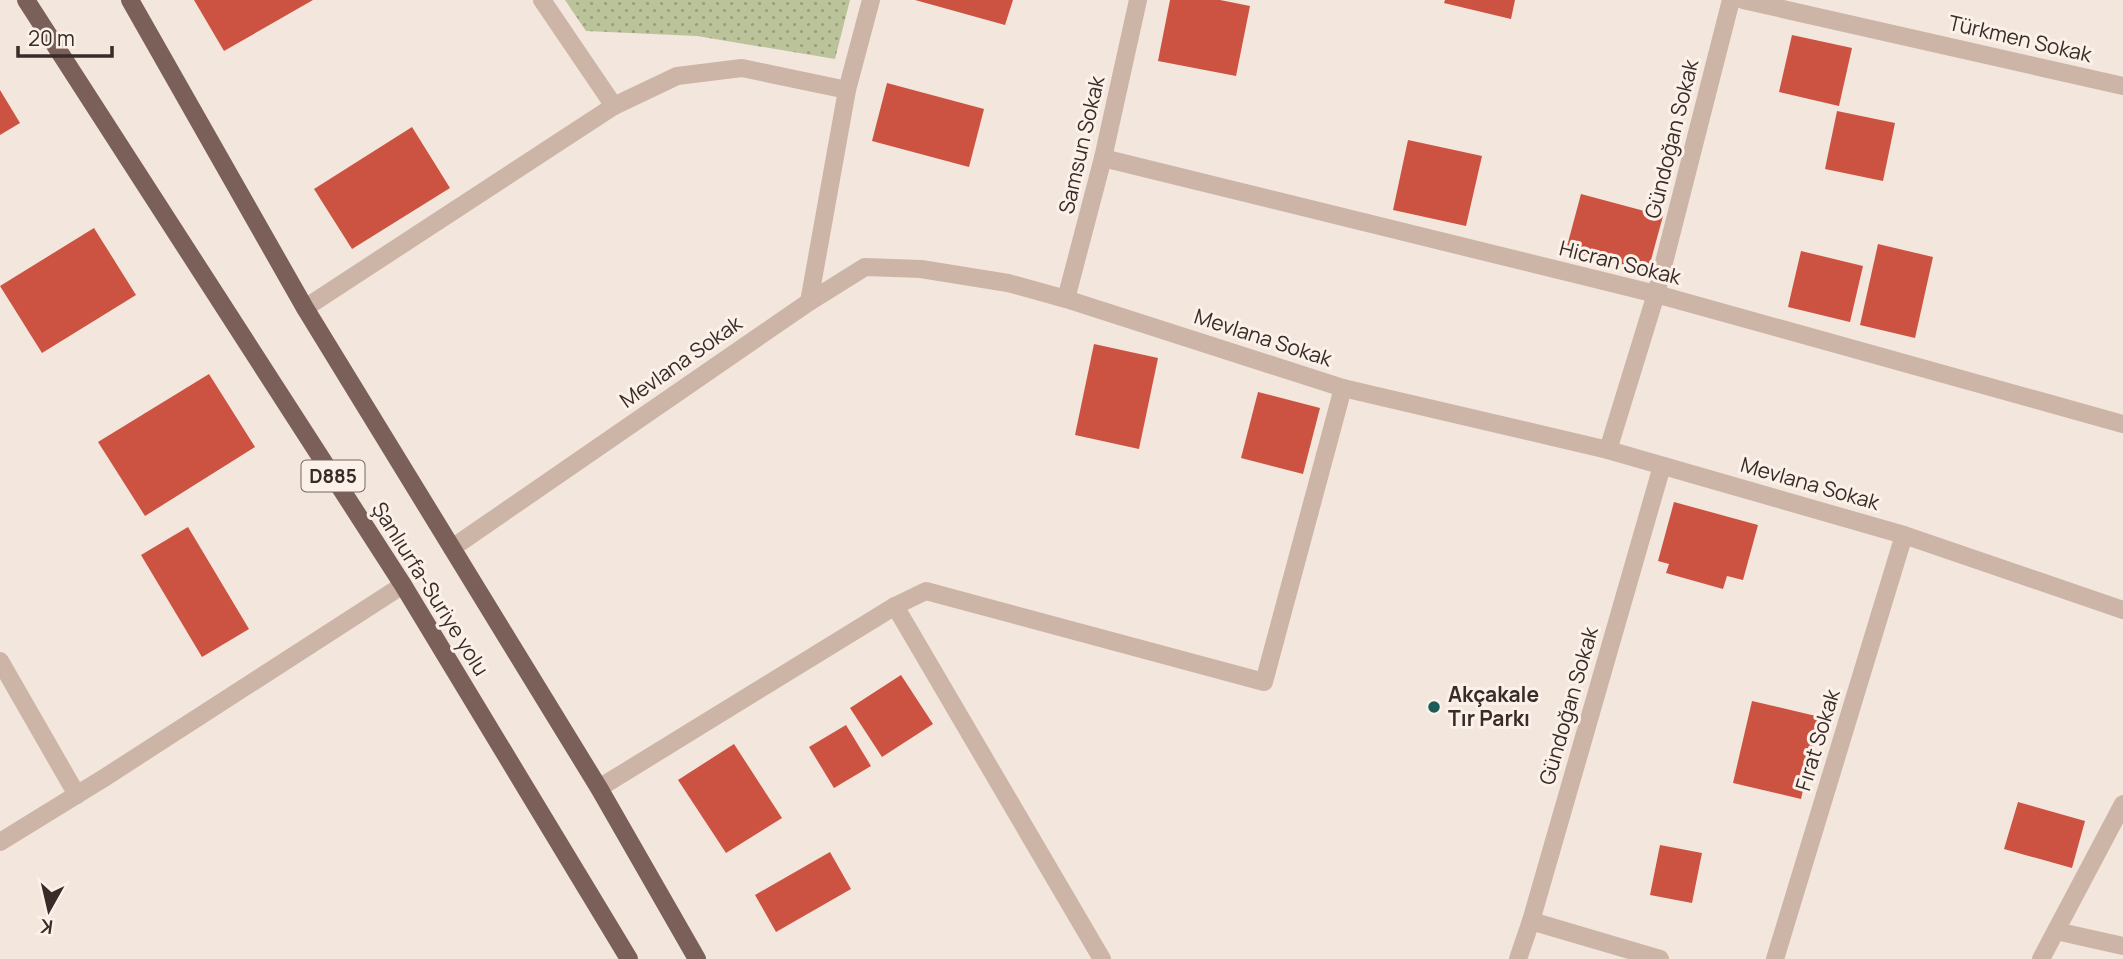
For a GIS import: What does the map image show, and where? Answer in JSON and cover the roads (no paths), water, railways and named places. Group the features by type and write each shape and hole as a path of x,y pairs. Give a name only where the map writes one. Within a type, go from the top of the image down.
{"main road":[{"name":"Şanlıurfa-Suriye yolu","path":"26,0 403,585 629,959"},
{"name":"Şanlıurfa-Suriye yolu","path":"130,0 305,308 599,788 697,959"}],"street":[{"path":"542,0 614,106"},
{"path":"809,302 848,90 871,0"},
{"name":"Samsun Sokak","path":"1066,299 1103,158 1138,0"},
{"name":"Gündoğan Sokak","path":"1608,450 1656,294 1731,0"},
{"name":"Türkmen Sokak","path":"1743,0 2123,86"},
{"path":"305,308 614,106 677,76 742,68 848,90"},
{"name":"Hicran Sokak","path":"1103,158 1656,294 2123,424"},
{"name":"Mevlana Sokak","path":"452,548 809,302 865,267 921,269 1008,283 1343,388 1608,450 1904,535 2123,610"},
{"path":"599,788 895,606 926,591 1264,682 1343,388"},
{"name":"Gündoğan Sokak","path":"1518,959 1662,466"},
{"name":"Fırat Sokak","path":"1775,959 1904,535"},
{"path":"0,842 403,585"},
{"path":"895,606 1102,959"},
{"path":"0,661 77,795"},
{"path":"2041,959 2123,804"},
{"path":"1531,921 1660,959"},
{"path":"2056,931 2123,946"}],"place":[{"name":"Akçakale Tır Parkı","path":"1434,707"}]}
